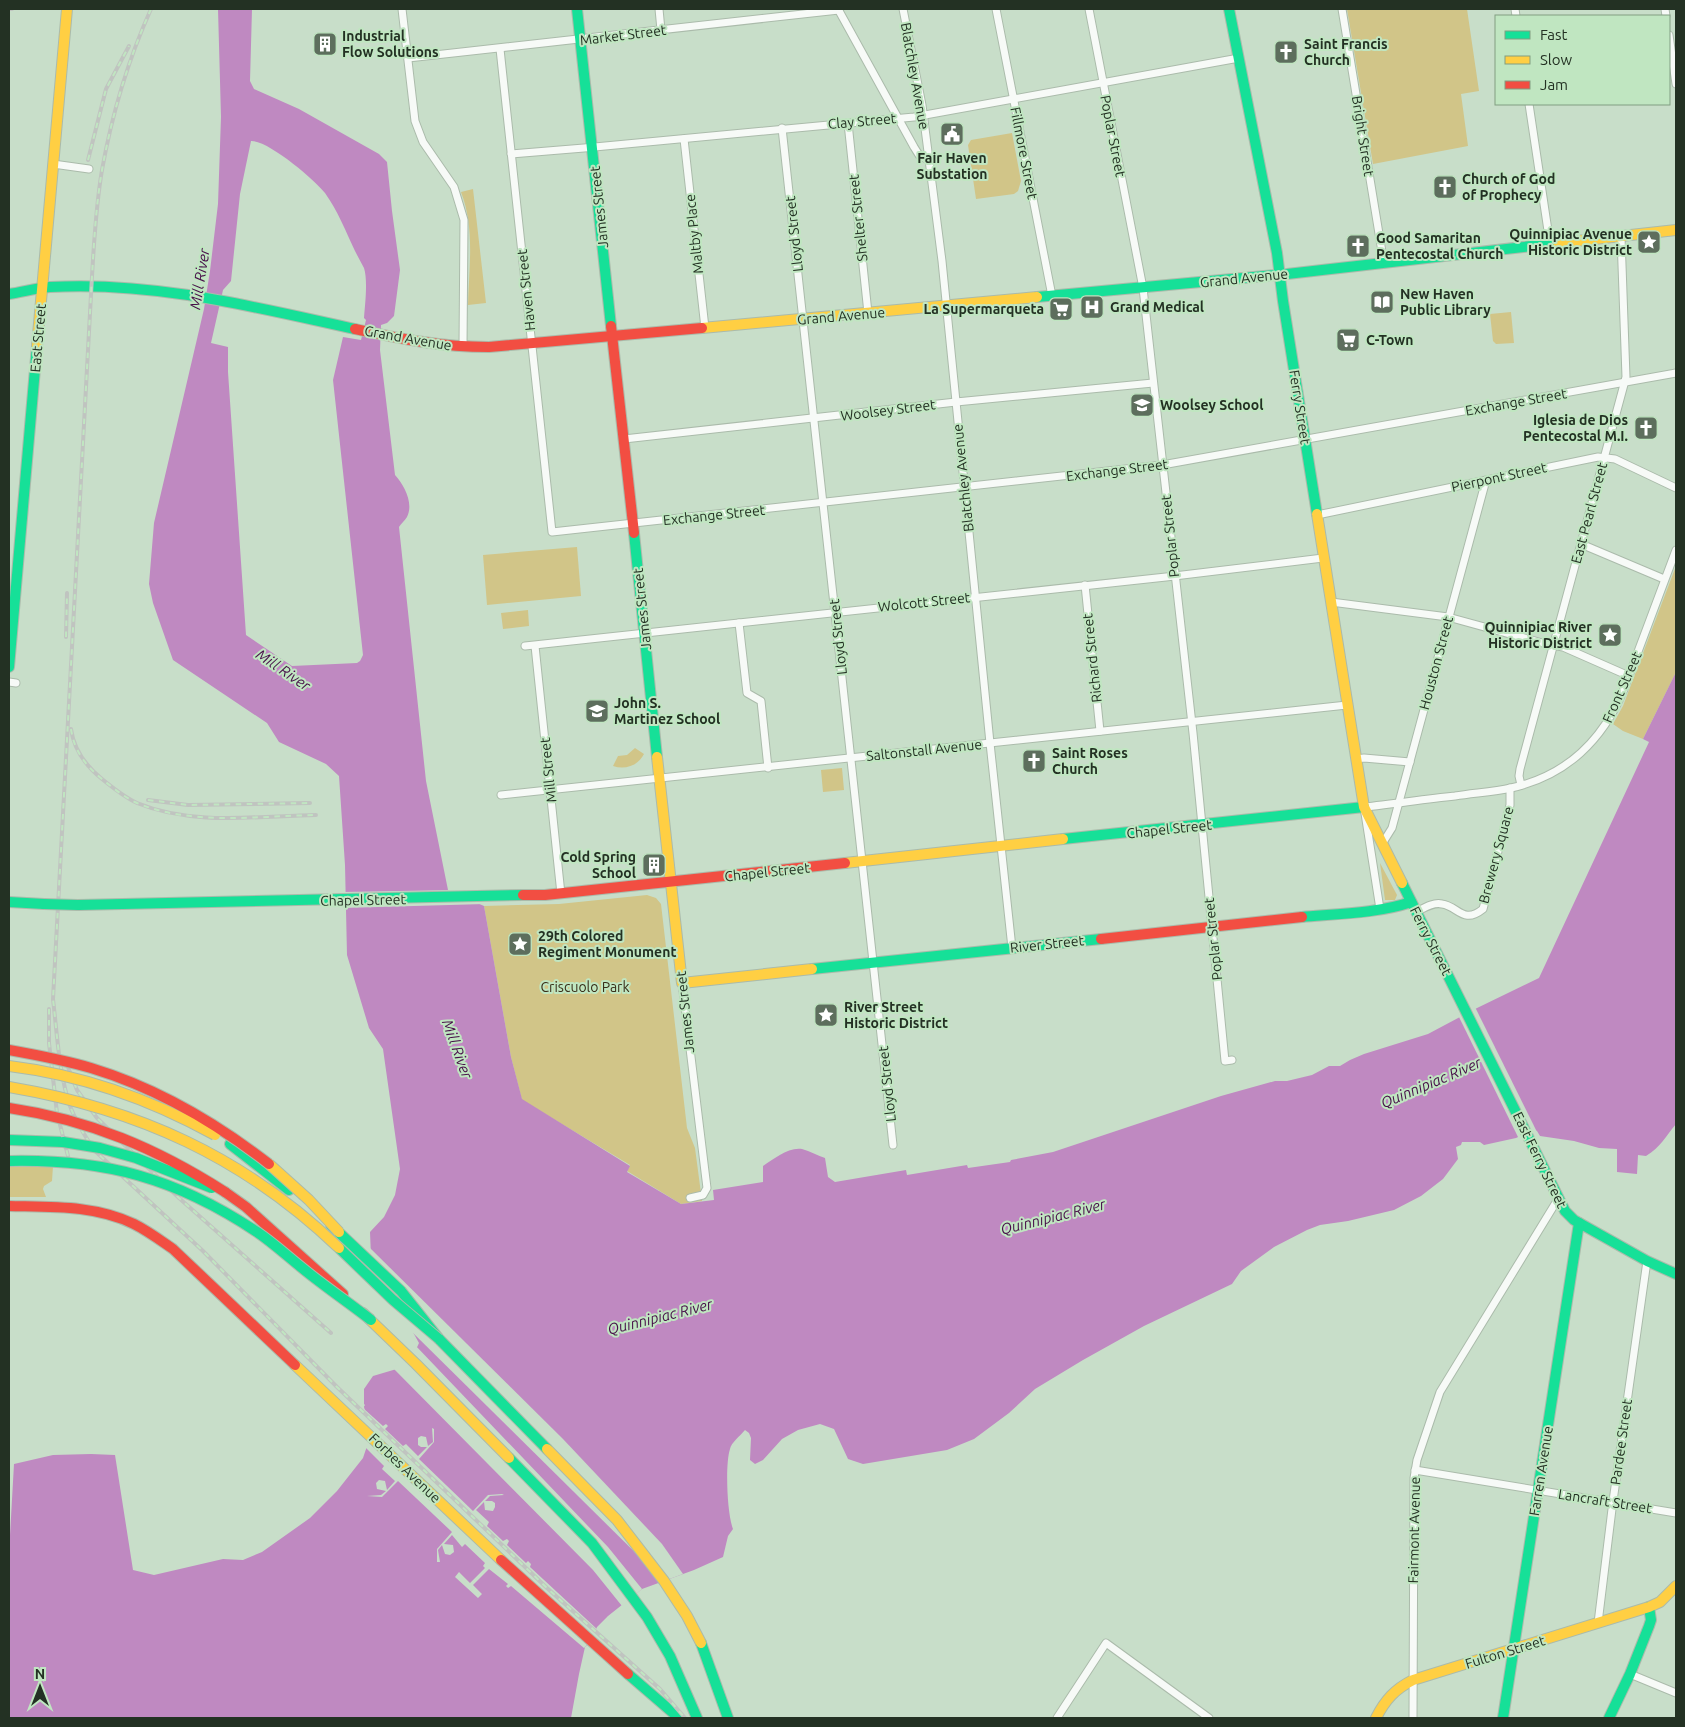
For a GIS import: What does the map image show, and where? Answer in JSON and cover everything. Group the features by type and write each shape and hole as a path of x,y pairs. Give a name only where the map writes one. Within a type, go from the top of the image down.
{"main road":[{"name":"East Street","path":"9,667 67,9"},
{"name":"James Street","path":"577,9 682,984"},
{"name":"Ferry Street","path":"1230,9 1277,253 1283,302 1364,807 1498,1074"},
{"name":"Grand Avenue","path":"9,294 43,288 109,286 204,297 361,330 434,344 463,347 612,337 1280,275 1676,230"},
{"name":"Chapel Street","path":"9,902 78,905 328,901 561,894 1364,807"},
{"name":"River Street","path":"682,984 1400,906 1411,902"},
{"path":"9,1050 89,1067 136,1084 180,1104 224,1130 258,1155 305,1196 400,1291 439,1339"},
{"path":"9,1066 60,1074 102,1084 174,1112 215,1134 245,1154 274,1176 339,1232"},
{"name":"East Ferry Street","path":"1498,1074 1558,1199 1568,1215 1648,1261 1676,1274"},
{"path":"9,1087 54,1094 126,1115 172,1134 259,1183 301,1214 339,1247 393,1299 439,1339 616,1520 664,1581 698,1638 728,1718"},
{"path":"9,1108 66,1118 115,1134 183,1165 246,1207 297,1252 371,1320 592,1543 648,1617 670,1656 697,1718"},
{"path":"9,1140 50,1141 105,1149 147,1161 195,1183 225,1192"},
{"path":"9,1161 60,1160 97,1164 134,1172 184,1191 212,1205 257,1232 306,1272 371,1320"},
{"name":"Forbes Avenue","path":"9,1206 63,1207 87,1209 110,1214 130,1222 178,1252 530,1587 679,1718"},
{"name":"Farren Avenue","path":"1503,1718 1579,1223"},
{"name":"Fulton Street","path":"1376,1718 1384,1702 1397,1687 1413,1680 1649,1607 1660,1602 1676,1586"},
{"path":"1609,1718 1630,1674 1651,1620 1649,1607"}],"street":[{"path":"402,9 414,115 418,130 430,153 454,188 464,220 463,347"},
{"path":"659,9 661,30"},
{"path":"838,9 919,155 928,160"},
{"name":"Market Street","path":"408,58 581,40 838,9"},
{"name":"Blatchley Avenue","path":"903,9 923,115 942,261 1000,847 1012,948"},
{"name":"Fillmore Street","path":"996,9 1052,296"},
{"name":"Poplar Street","path":"1089,9 1142,288 1191,722 1225,1061 1232,1060"},
{"name":"Bright Street","path":"1342,9 1384,264"},
{"path":"1670,42 1676,84"},
{"name":"Haven Street","path":"500,48 552,532"},
{"name":"Clay Street","path":"511,154 923,115 1239,58"},
{"path":"1529,105 1550,244"},
{"name":"Shelter Street","path":"848,123 868,313"},
{"name":"Lloyd Street","path":"782,128 893,1145"},
{"name":"Maltby Place","path":"684,139 705,328"},
{"path":"53,164 89,168"},
{"name":"East Pearl Street","path":"1521,785 1520,769 1625,383 1622,237"},
{"name":"Exchange Street","path":"552,532 1162,465 1676,374"},
{"name":"Woolsey Street","path":"624,439 956,402 1153,383"},
{"name":"Pierpont Street","path":"1317,516 1604,457 1615,459 1676,488"},
{"name":"Houston Street","path":"1382,844 1392,828 1486,480"},
{"path":"1581,544 1664,579"},
{"name":"Front Street","path":"1521,785 1544,777 1563,767 1591,744 1604,728 1612,715 1629,676 1676,550"},
{"name":"Wolcott Street","path":"524,646 1175,576 1324,558"},
{"name":"Richard Street","path":"1085,585 1100,731"},
{"path":"1331,602 1448,617 1563,647 1629,676"},
{"path":"739,622 747,693 761,701 768,768"},
{"name":"Mill Street","path":"535,646 561,894"},
{"name":"Saltonstall Avenue","path":"501,795 1347,705"},
{"path":"1356,759 1410,762"},
{"name":"Chapel Street","path":"1364,807 1521,785"},
{"name":"Brewery Square","path":"1416,912 1430,905 1441,903 1465,915 1474,914 1483,909 1510,805 1510,788"},
{"name":"Ferry Street","path":"1364,807 1380,908"},
{"name":"James Street","path":"682,984 707,1188 703,1195 690,1198"},
{"name":"Fairmont Avenue","path":"1413,1718 1415,1470 1440,1392 1558,1199"},
{"name":"Pardee Street","path":"1598,1623 1613,1502 1648,1261"},
{"name":"Lancraft Street","path":"1415,1470 1676,1513"},
{"path":"1057,1718 1106,1643 1209,1718"},
{"path":"1630,1674 1676,1693"},
{"path":"1191,1718 1196,1710"}],"green space":[{"path":"1347,9 1467,9 1479,91 1461,94 1468,146 1373,164"},
{"path":"1012,133 1021,181 1018,191 1014,194 976,199 968,145 971,140"},
{"path":"473,189 486,303 468,305 470,234 461,192"},
{"path":"1511,312 1514,343 1496,344 1493,341 1490,314"},
{"path":"577,547 581,596 487,605 483,555"},
{"path":"1676,566 1676,672 1643,739 1623,731 1613,724 1623,706"},
{"path":"528,610 529,626 503,629 501,613"},
{"path":"635,748 644,754 638,762 626,767 613,766 618,756 627,755"},
{"path":"842,768 844,790 823,792 821,770"},
{"path":"1380,863 1397,895 1395,900 1385,900"},
{"name":"Criscuolo Park","path":"647,895 656,898 661,904 687,1128 695,1148 702,1201 681,1204 627,1171 630,1165 522,1100 511,1057 484,906 559,904"},
{"path":"53,1166 52,1181 44,1186 43,1189 46,1197 9,1197 9,1167"}],"water":[{"path":"218,9 252,9 250,81 254,89 299,109 379,154 387,162 400,270 394,316 387,323 381,325 380,350 395,475 405,489 409,500 409,512 399,527 426,781 448,890 484,906 511,1057 522,1099 630,1166 627,1172 681,1204 714,1200 713,1190 763,1182 763,1166 781,1154 797,1149 802,1149 825,1158 828,1177 835,1182 906,1170 907,1175 967,1165 968,1168 1010,1162 1011,1160 1053,1152 1221,1096 1275,1081 1287,1081 1312,1075 1329,1066 1340,1066 1364,1054 1428,1034 1539,978 1649,742 1643,739 1676,672 1676,1124 1651,1153 1646,1156 1638,1155 1637,1174 1617,1172 1617,1149 1599,1148 1574,1141 1540,1136 1537,1131 1533,1130 1516,1138 1484,1145 1480,1142 1462,1142 1461,1145 1456,1147 1458,1159 1443,1179 1421,1196 1394,1210 1348,1221 1320,1225 1274,1247 1241,1271 1232,1284 1144,1326 1083,1360 1035,1389 1009,1413 974,1439 947,1450 863,1464 848,1459 834,1429 820,1424 798,1430 782,1439 763,1460 755,1464 750,1460 751,1438 745,1430 732,1444 728,1456 728,1501 733,1529 728,1536 723,1557 642,1589 597,1627 591,1642 585,1647 571,1718 9,1718 9,1553 14,1464 53,1455 115,1455 133,1570 154,1575 223,1559 243,1560 262,1552 310,1518 337,1491 363,1458 371,1434 364,1407 364,1389 373,1376 400,1368 413,1356 419,1343 371,1257 370,1232 384,1217 395,1195 400,1169 383,1049 369,1028 347,955 345,865 339,776 326,764 279,742 267,723 173,660 153,603 149,584 154,523 204,309 210,271 218,204 221,117","holes":["251,141 259,142 291,162 312,179 325,193 338,214 365,273 364,318 366,320 361,340 343,337 333,380 363,655 357,663 292,666 246,635 228,372 228,347 211,343 223,290 231,281 240,194"]}],"pier":[{"path":"455,890 485,904 343,908 343,892"},
{"path":"1475,1007 1537,1132 1535,1133 1519,1139 1458,1015"},
{"path":"368,1246 563,1439 662,1544 683,1574 664,1581 408,1328 369,1258"},
{"path":"415,1345 608,1547 642,1589 622,1606 593,1570 392,1367 399,1365 411,1354"},
{"path":"363,1403 365,1405 363,1408 383,1426 386,1424 388,1426 385,1429 403,1446 406,1444 418,1456 427,1447 418,1445 418,1438 421,1436 426,1437 428,1446 433,1442 432,1428 434,1429 434,1442 419,1459 473,1511 488,1495 504,1495 490,1496 485,1501 495,1503 493,1511 485,1510 484,1502 476,1510 489,1522 487,1526 503,1541 507,1539 509,1541 507,1545 526,1563 528,1561 531,1564 530,1567 598,1630 595,1637 584,1648 511,1586 508,1588 506,1586 508,1584 489,1569 473,1585 482,1594 478,1598 455,1577 459,1572 470,1583 485,1568 483,1566 485,1563 465,1544 462,1547 452,1535 444,1544 453,1545 454,1552 450,1555 445,1554 442,1545 438,1550 440,1562 437,1562 437,1549 452,1532 398,1481 382,1497 367,1496 381,1495 386,1491 377,1489 376,1483 379,1480 385,1481 387,1490 395,1481 382,1469 384,1466 366,1448 363,1451 368,1434 361,1408"}],"railway":[{"path":"151,9 128,68 111,128 100,183 94,236 53,999 66,1094 78,1123 94,1150 203,1251 337,1387 547,1588 660,1689 685,1718"},
{"path":"88,160 106,89 129,46"},
{"path":"66,637 67,593"},
{"path":"71,729 78,751 91,769 114,789 137,803 180,815 203,817 248,818 316,815"},
{"path":"148,800 188,805 310,803"},
{"path":"49,1009 49,1043 57,1113 68,1156"},
{"path":"66,1062 77,1090 97,1118 179,1198 331,1333"}],"traffic: fast":[{"path":"577,9 611,326"},
{"path":"1229,9 1277,253 1317,514"},
{"path":"1037,297 1287,274 1558,243"},
{"path":"9,294 50,287 89,286 127,288 242,304 355,329"},
{"path":"9,667 37,346"},
{"path":"634,533 657,757"},
{"path":"1063,839 1364,807"},
{"path":"1402,883 1565,1211 1574,1220 1647,1261 1676,1274"},
{"path":"78,905 523,895"},
{"path":"9,902 44,904"},
{"path":"1302,917 1372,911 1411,902"},
{"path":"44,904 78,905"},
{"path":"812,969 1101,939"},
{"path":"9,1140 63,1142"},
{"path":"63,1142 100,1148 136,1158 212,1188"},
{"path":"230,1144 289,1190"},
{"path":"9,1161 44,1161 108,1168 168,1185 198,1198 227,1213 263,1236 371,1320"},
{"path":"1503,1718 1579,1223"},
{"path":"331,1225 401,1291 439,1339 547,1449"},
{"path":"339,1248 393,1300 439,1339"},
{"path":"509,1458 592,1543 647,1617 670,1656 697,1718"},
{"path":"1609,1718 1630,1674 1649,1626 1651,1620 1649,1607"},
{"path":"701,1643 728,1718"},
{"path":"628,1674 679,1718"}],"traffic: slow":[{"path":"37,346 67,9"},
{"path":"1558,243 1676,230"},
{"path":"702,328 1037,297"},
{"path":"1317,514 1364,807 1402,883"},
{"path":"657,757 682,983 812,969"},
{"path":"845,863 1063,839"},
{"path":"9,1066 90,1082 115,1090 166,1110 215,1135"},
{"path":"9,1087 102,1109 145,1124 187,1142 227,1163 266,1188 303,1216 339,1248"},
{"path":"269,1164 309,1200 339,1232"},
{"path":"363,1313 509,1458"},
{"path":"295,1365 501,1560"},
{"path":"547,1449 617,1520 664,1581 687,1616 701,1643"},
{"path":"1376,1718 1391,1696 1413,1680 1649,1607 1660,1602 1676,1586"}],"traffic: jam":[{"path":"611,326 634,533"},
{"path":"355,329 421,342 454,346 489,347 702,328"},
{"path":"523,895 545,895 845,863"},
{"path":"1101,939 1302,917"},
{"path":"9,1050 81,1065 115,1076 162,1096 206,1120 269,1164"},
{"path":"9,1108 67,1120 121,1138 174,1162 225,1192"},
{"path":"225,1192 246,1207 343,1294"},
{"path":"9,1206 88,1210 104,1213 134,1224 173,1249 295,1365"},
{"path":"501,1560 628,1674"}],"place":[{"name":"Industrial Flow Solutions","path":"325,44"},
{"name":"Saint Francis Church","path":"1286,52"},
{"name":"Fair Haven Substation","path":"952,134"},
{"name":"Church of God of Prophecy","path":"1445,187"},
{"name":"Quinnipiac Avenue Historic District","path":"1649,242"},
{"name":"Good Samaritan Pentecostal Church","path":"1358,246"},
{"name":"New Haven Public Library","path":"1382,302"},
{"name":"Grand Medical","path":"1092,307"},
{"name":"La Supermarqueta","path":"1061,309"},
{"name":"C-Town","path":"1348,340"},
{"name":"Woolsey School","path":"1142,405"},
{"name":"Iglesia de Dios Pentecostal M.I.","path":"1646,428"},
{"name":"Quinnipiac River Historic District","path":"1610,635"},
{"name":"John S. Martinez School","path":"597,711"},
{"name":"Saint Roses Church","path":"1034,761"},
{"name":"Cold Spring School","path":"654,865"},
{"name":"29th Colored Regiment Monument","path":"520,944"},
{"name":"River Street Historic District","path":"826,1015"}],"water label":[{"name":"Mill River","path":"200,279"},
{"name":"Mill River","path":"283,670"},
{"name":"Mill River","path":"457,1049"},
{"name":"Quinnipiac River","path":"1431,1083"},
{"name":"Quinnipiac River","path":"1053,1217"},
{"name":"Quinnipiac River","path":"660,1317"}]}
